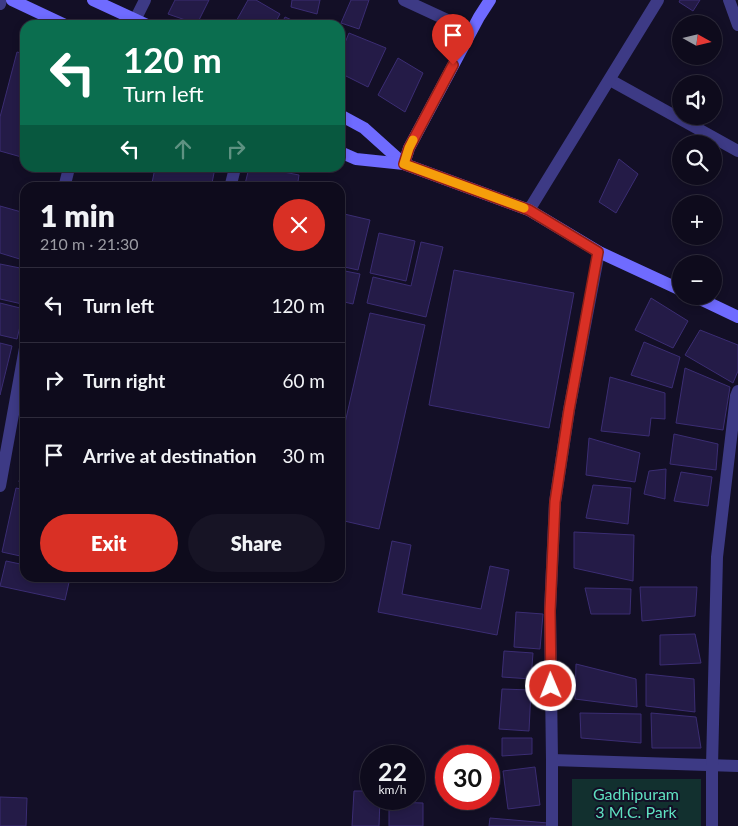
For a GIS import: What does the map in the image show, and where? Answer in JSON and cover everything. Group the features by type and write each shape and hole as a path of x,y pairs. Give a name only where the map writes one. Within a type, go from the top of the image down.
{"main road":[{"path":"12,0 54,20"},
{"path":"93,0 137,20"},
{"path":"404,164 409,148 471,31 490,0"},
{"path":"345,118 364,128 404,164"},
{"path":"345,154 356,160 404,164 529,210 598,252 672,286"},
{"path":"714,305 738,316"}],"street":[{"path":"0,4 1,0"},
{"path":"141,20 145,0"},
{"path":"404,0 471,31"},
{"path":"529,210 658,0"},
{"path":"729,0 738,26"},
{"path":"610,80 738,151"},
{"path":"552,826 550,611 555,502 569,410 598,252"},
{"path":"0,486 20,376"},
{"path":"712,826 717,557 738,391"},
{"path":"552,760 738,766"}],"green space":[{"name":"Gadhipuram 3 M.C. Park","path":"572,779 701,779 701,826 572,826"}],"building":[{"path":"175,0 209,0 199,20 185,20 168,14"},
{"path":"248,0 256,0 280,14 277,20 237,20"},
{"path":"292,0 320,0 317,14 291,7"},
{"path":"351,0 369,0 359,29 345,24 345,20 342,20"},
{"path":"680,0 700,0 693,11 679,2"},
{"path":"349,33 386,48 368,87 345,76 345,43"},
{"path":"17,52 20,53 20,157 0,151 0,117"},
{"path":"398,58 423,73 405,112 378,95"},
{"path":"619,159 638,174 616,213 599,202"},
{"path":"154,172 214,172 212,182 152,182"},
{"path":"248,172 284,172 299,175 298,182 246,182"},
{"path":"0,206 20,212 20,259 0,253"},
{"path":"345,214 370,220 358,270 345,267"},
{"path":"379,233 415,241 406,281 370,273"},
{"path":"421,242 443,247 426,317 367,303 373,277 411,286"},
{"path":"0,264 20,268 20,304 0,299"},
{"path":"454,270 574,293 549,428 429,405"},
{"path":"345,271 360,274 353,304 345,302"},
{"path":"651,298 688,321 673,348 635,330"},
{"path":"0,303 20,308 20,326 17,339 0,335"},
{"path":"370,313 425,325 379,529 345,521 345,423"},
{"path":"700,330 738,345 738,371 733,383 685,355"},
{"path":"644,342 680,357 672,388 631,375"},
{"path":"0,343 12,346 0,395"},
{"path":"685,368 730,387 723,430 676,423"},
{"path":"610,377 665,393 665,419 651,418 649,436 601,431"},
{"path":"674,434 718,444 716,470 670,464"},
{"path":"589,438 640,453 635,482 586,475"},
{"path":"666,469 665,499 644,494 649,471"},
{"path":"681,472 712,477 708,506 674,501"},
{"path":"593,485 631,488 628,524 586,518"},
{"path":"16,488 20,489 20,556 2,552"},
{"path":"574,532 634,535 633,581 574,568"},
{"path":"392,541 411,545 402,594 481,609 490,566 509,570 497,635 378,612"},
{"path":"6,561 20,564 20,582 69,582 65,600 0,586"},
{"path":"640,587 697,587 695,616 642,621"},
{"path":"585,588 631,589 630,614 591,614"},
{"path":"516,612 543,614 540,649 514,647"},
{"path":"695,634 701,663 660,665 660,635"},
{"path":"504,651 533,653 531,679 502,677"},
{"path":"576,664 636,679 637,707 575,699"},
{"path":"646,674 694,679 695,712 646,706"},
{"path":"502,689 531,690 529,731 499,729"},
{"path":"580,713 641,714 641,743 581,738"},
{"path":"651,713 696,717 701,748 652,748"},
{"path":"502,738 532,738 532,754 502,756"},
{"path":"535,767 540,805 508,809 503,771"},
{"path":"354,791 360,791 360,810 380,810 379,826 352,826"},
{"path":"0,797 27,798 26,826 0,826"},
{"path":"389,810 423,810 423,826 389,826"},
{"path":"490,818 548,823 547,826 489,826"}],"slow traffic":[{"path":"413,140 404,164 524,208"}],"route":[{"path":"453,65 409,148 404,164 529,210 598,252 569,410 555,502 550,611 551,686"}]}
